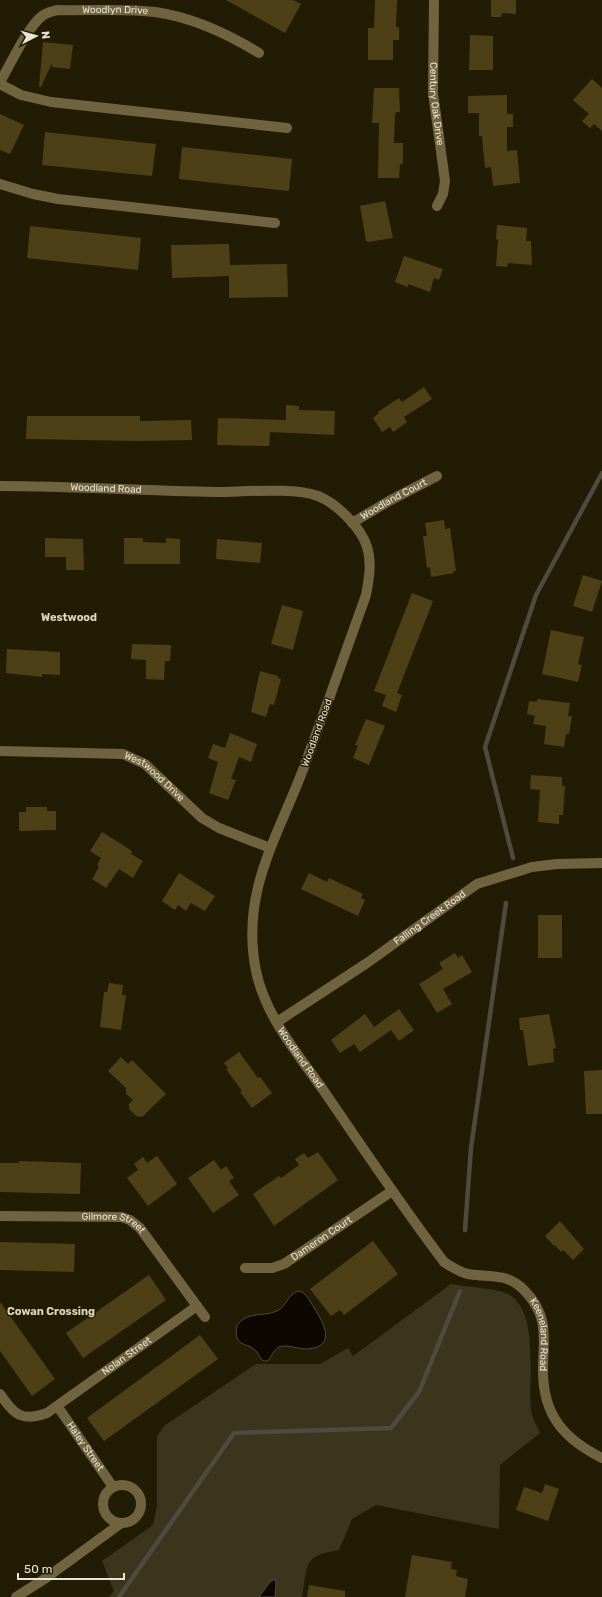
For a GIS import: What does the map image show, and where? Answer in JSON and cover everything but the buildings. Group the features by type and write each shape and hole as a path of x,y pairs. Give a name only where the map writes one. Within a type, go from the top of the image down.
{"street":[{"name":"Century Oak Drive","path":"434,0 433,93 445,181 443,194 437,206"},
{"name":"Woodlyn Drive","path":"259,54 220,33 182,18 155,12 57,10 48,12 41,17 26,38 0,83 21,95 51,102 288,128"},
{"path":"0,184 33,194 58,199 275,223"},
{"name":"Woodland Court","path":"352,523 436,476"},
{"name":"Woodland Road","path":"0,486 215,492 303,492 330,502 352,523 367,547 370,564 366,595 303,770 270,848 258,886 254,912 253,940 256,970 262,990 277,1022 392,1191 437,1252"},
{"name":"Westwood Drive","path":"0,751 123,754 145,764 202,818 219,828 270,848"},
{"name":"Falling Creek Road","path":"277,1022 367,963 477,884 532,867 557,864 602,862"},
{"name":"Dameron Court","path":"246,1268 272,1268 284,1264 392,1191"},
{"name":"Gilmore Street","path":"0,1216 121,1217 130,1220 140,1228 205,1317"},
{"name":"Keeneland Road","path":"437,1252 444,1262 455,1269 468,1274 502,1277 515,1282 525,1291 542,1319 545,1334 543,1371 545,1392 550,1412 571,1438 586,1450 602,1458"},
{"name":"Nolan Street","path":"0,1394 8,1406 22,1416 33,1418 47,1413 58,1407 197,1306"},
{"name":"Haley Street","path":"58,1407 112,1487"},
{"path":"16,1597 46,1578 120,1524 132,1521 136,1517 141,1506 141,1500 139,1494 130,1486 118,1485 112,1487 104,1496 103,1508 109,1519 120,1524"}],"shaded area":[{"path":"451,1284 506,1293 517,1301 524,1313 528,1328 531,1363 531,1410 533,1419 540,1433 500,1465 499,1529 376,1505 352,1519 339,1550 319,1555 309,1563 305,1576 302,1597 109,1597 114,1591 102,1561 153,1525 157,1506 157,1436 164,1426 256,1364 320,1364 348,1348 353,1356"},
{"path":"298,1291 308,1297 318,1314 326,1333 325,1339 322,1344 307,1349 286,1346 279,1347 267,1361 263,1360 253,1348 239,1341 236,1333 237,1326 241,1321 250,1316 277,1311 283,1306 291,1295"},
{"path":"275,1579 275,1597 259,1597 270,1582"}],"waterway":[{"path":"513,858 485,747 536,595 602,473"},
{"path":"465,1230 471,1148 506,903"},
{"path":"119,1597 234,1433 391,1428 419,1392 460,1291"}],"district":[{"name":"Westwood","path":"69,617"},
{"name":"Cowan Crossing","path":"51,1311"}]}
